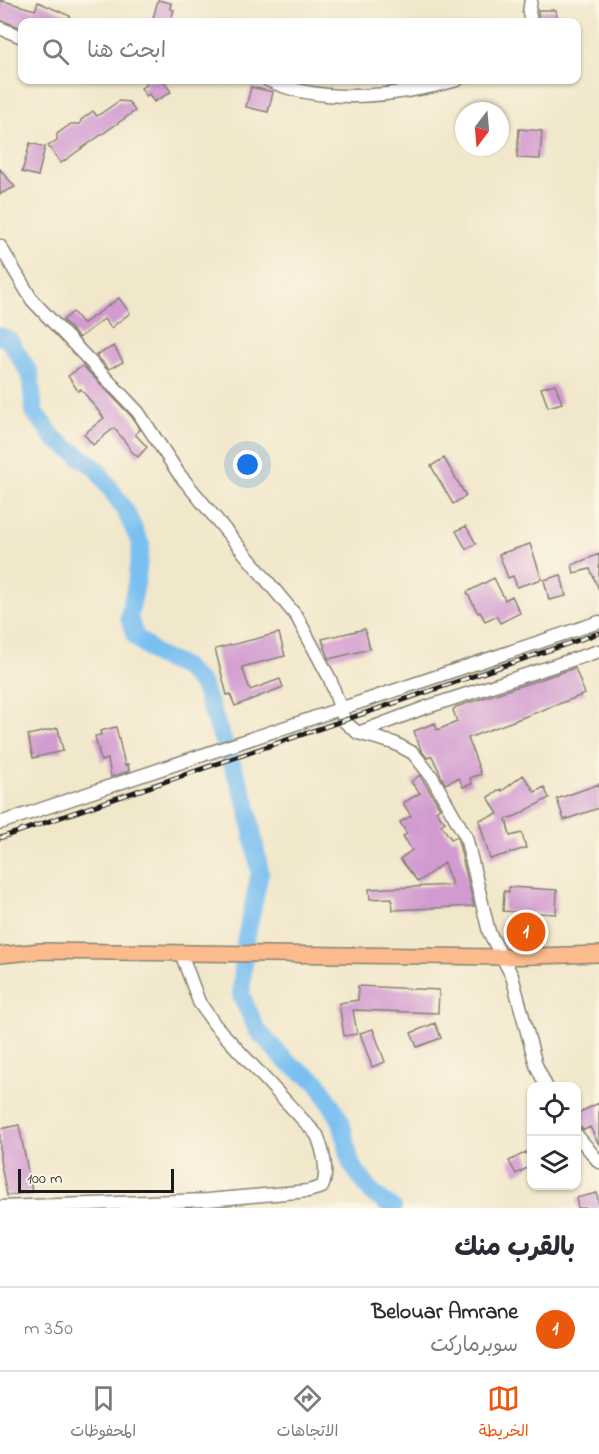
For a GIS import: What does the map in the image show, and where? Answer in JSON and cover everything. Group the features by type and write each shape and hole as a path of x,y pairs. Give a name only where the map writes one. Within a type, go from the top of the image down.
{"main road":[{"path":"0,955 41,951 503,957 599,954"}],"street":[{"path":"530,18 531,0"},
{"path":"0,28 18,35"},
{"path":"279,84 301,92 348,96 424,88 440,84"},
{"path":"0,246 32,300 138,412 179,474 297,616 330,679 345,722 358,733 394,744 413,753 432,777 466,837 489,932 512,976 536,1065 544,1082"},
{"path":"0,823 599,622"},
{"path":"358,733 424,708 599,651"},
{"path":"0,1207 208,1200 308,1191 322,1186 325,1180 324,1164 317,1135 214,1025 199,1002 181,953"},
{"path":"578,1136 599,1162"}],"building":[{"path":"0,0 35,10 38,2 70,16 69,18 18,18 18,27 0,20"},
{"path":"158,0 171,3 170,9 174,10 171,18 153,18"},
{"path":"538,10 556,10 557,18 539,18"},
{"path":"166,84 171,92 154,102 141,88 147,85"},
{"path":"251,87 273,92 268,112 246,107"},
{"path":"119,101 129,102 135,111 61,163 48,146 57,140 57,134 71,124 80,124 81,120 93,111 97,116"},
{"path":"519,129 542,131 540,159 517,158"},
{"path":"30,143 45,147 38,176 22,172"},
{"path":"0,169 15,187 0,194"},
{"path":"119,298 130,313 111,328 104,319 79,338 63,320 73,312 83,324"},
{"path":"114,346 123,362 109,369 96,355"},
{"path":"83,366 132,417 140,430 135,434 147,447 138,457 129,449 114,428 93,445 84,434 104,418 81,389 78,391 68,376"},
{"path":"555,384 562,403 548,407 541,388"},
{"path":"444,458 466,496 453,504 431,466"},
{"path":"466,526 476,544 466,549 456,531"},
{"path":"530,544 542,579 517,587 513,576 508,578 499,554"},
{"path":"599,554 599,590 590,569 574,573 572,565"},
{"path":"561,575 566,596 549,600 544,580"},
{"path":"494,578 505,600 512,596 520,613 500,623 496,616 485,621 467,592"},
{"path":"365,629 370,649 329,659 322,639"},
{"path":"279,633 285,656 242,667 250,690 280,679 283,687 235,706 230,694 227,695 215,649"},
{"path":"575,668 585,694 468,738 481,774 470,778 472,784 463,787 459,778 445,784 432,756 427,758 421,750 414,731 435,723 437,730 457,722 453,710 456,707"},
{"path":"116,727 125,765 128,764 129,771 111,777 108,759 101,761 95,736 101,735 100,731"},
{"path":"58,728 63,751 33,758 28,735"},
{"path":"420,775 440,808 436,811 445,822 441,825 451,839 457,837 474,906 393,910 392,898 370,899 369,889 452,885 444,863 418,882 400,859 412,850 403,836 407,834 400,822 411,816 403,803 420,793 411,782"},
{"path":"523,775 535,792 544,787 549,798 506,819 510,836 522,833 526,848 490,859 479,820 498,814 488,797 501,789 502,791"},
{"path":"599,784 599,808 564,820 557,799"},
{"path":"509,887 557,890 556,914 503,911 504,891 509,892"},
{"path":"358,986 439,990 438,1013 353,1010 357,1034 344,1036 339,1003 358,1000"},
{"path":"435,1023 441,1038 417,1047 411,1033"},
{"path":"373,1029 385,1062 372,1067 360,1033"},
{"path":"599,1103 599,1145 590,1127 584,1130 581,1128 581,1112"},
{"path":"19,1125 32,1192 7,1196 0,1160 0,1129"},
{"path":"526,1152 527,1168 516,1174 509,1161"},
{"path":"597,1193 599,1208 578,1208 576,1198"}],"waterway":[{"path":"0,336 10,341 30,374 34,412 55,439 96,468 125,510 141,545 129,617 135,636 158,656 184,667 202,685 247,804 260,873 245,943 241,995 257,1030 287,1062 318,1083 341,1121 351,1164 372,1193 393,1208"}],"railway":[{"path":"0,838 599,633"}],"place":[{"name":"Belouar Amrane","path":"526,932"}]}
